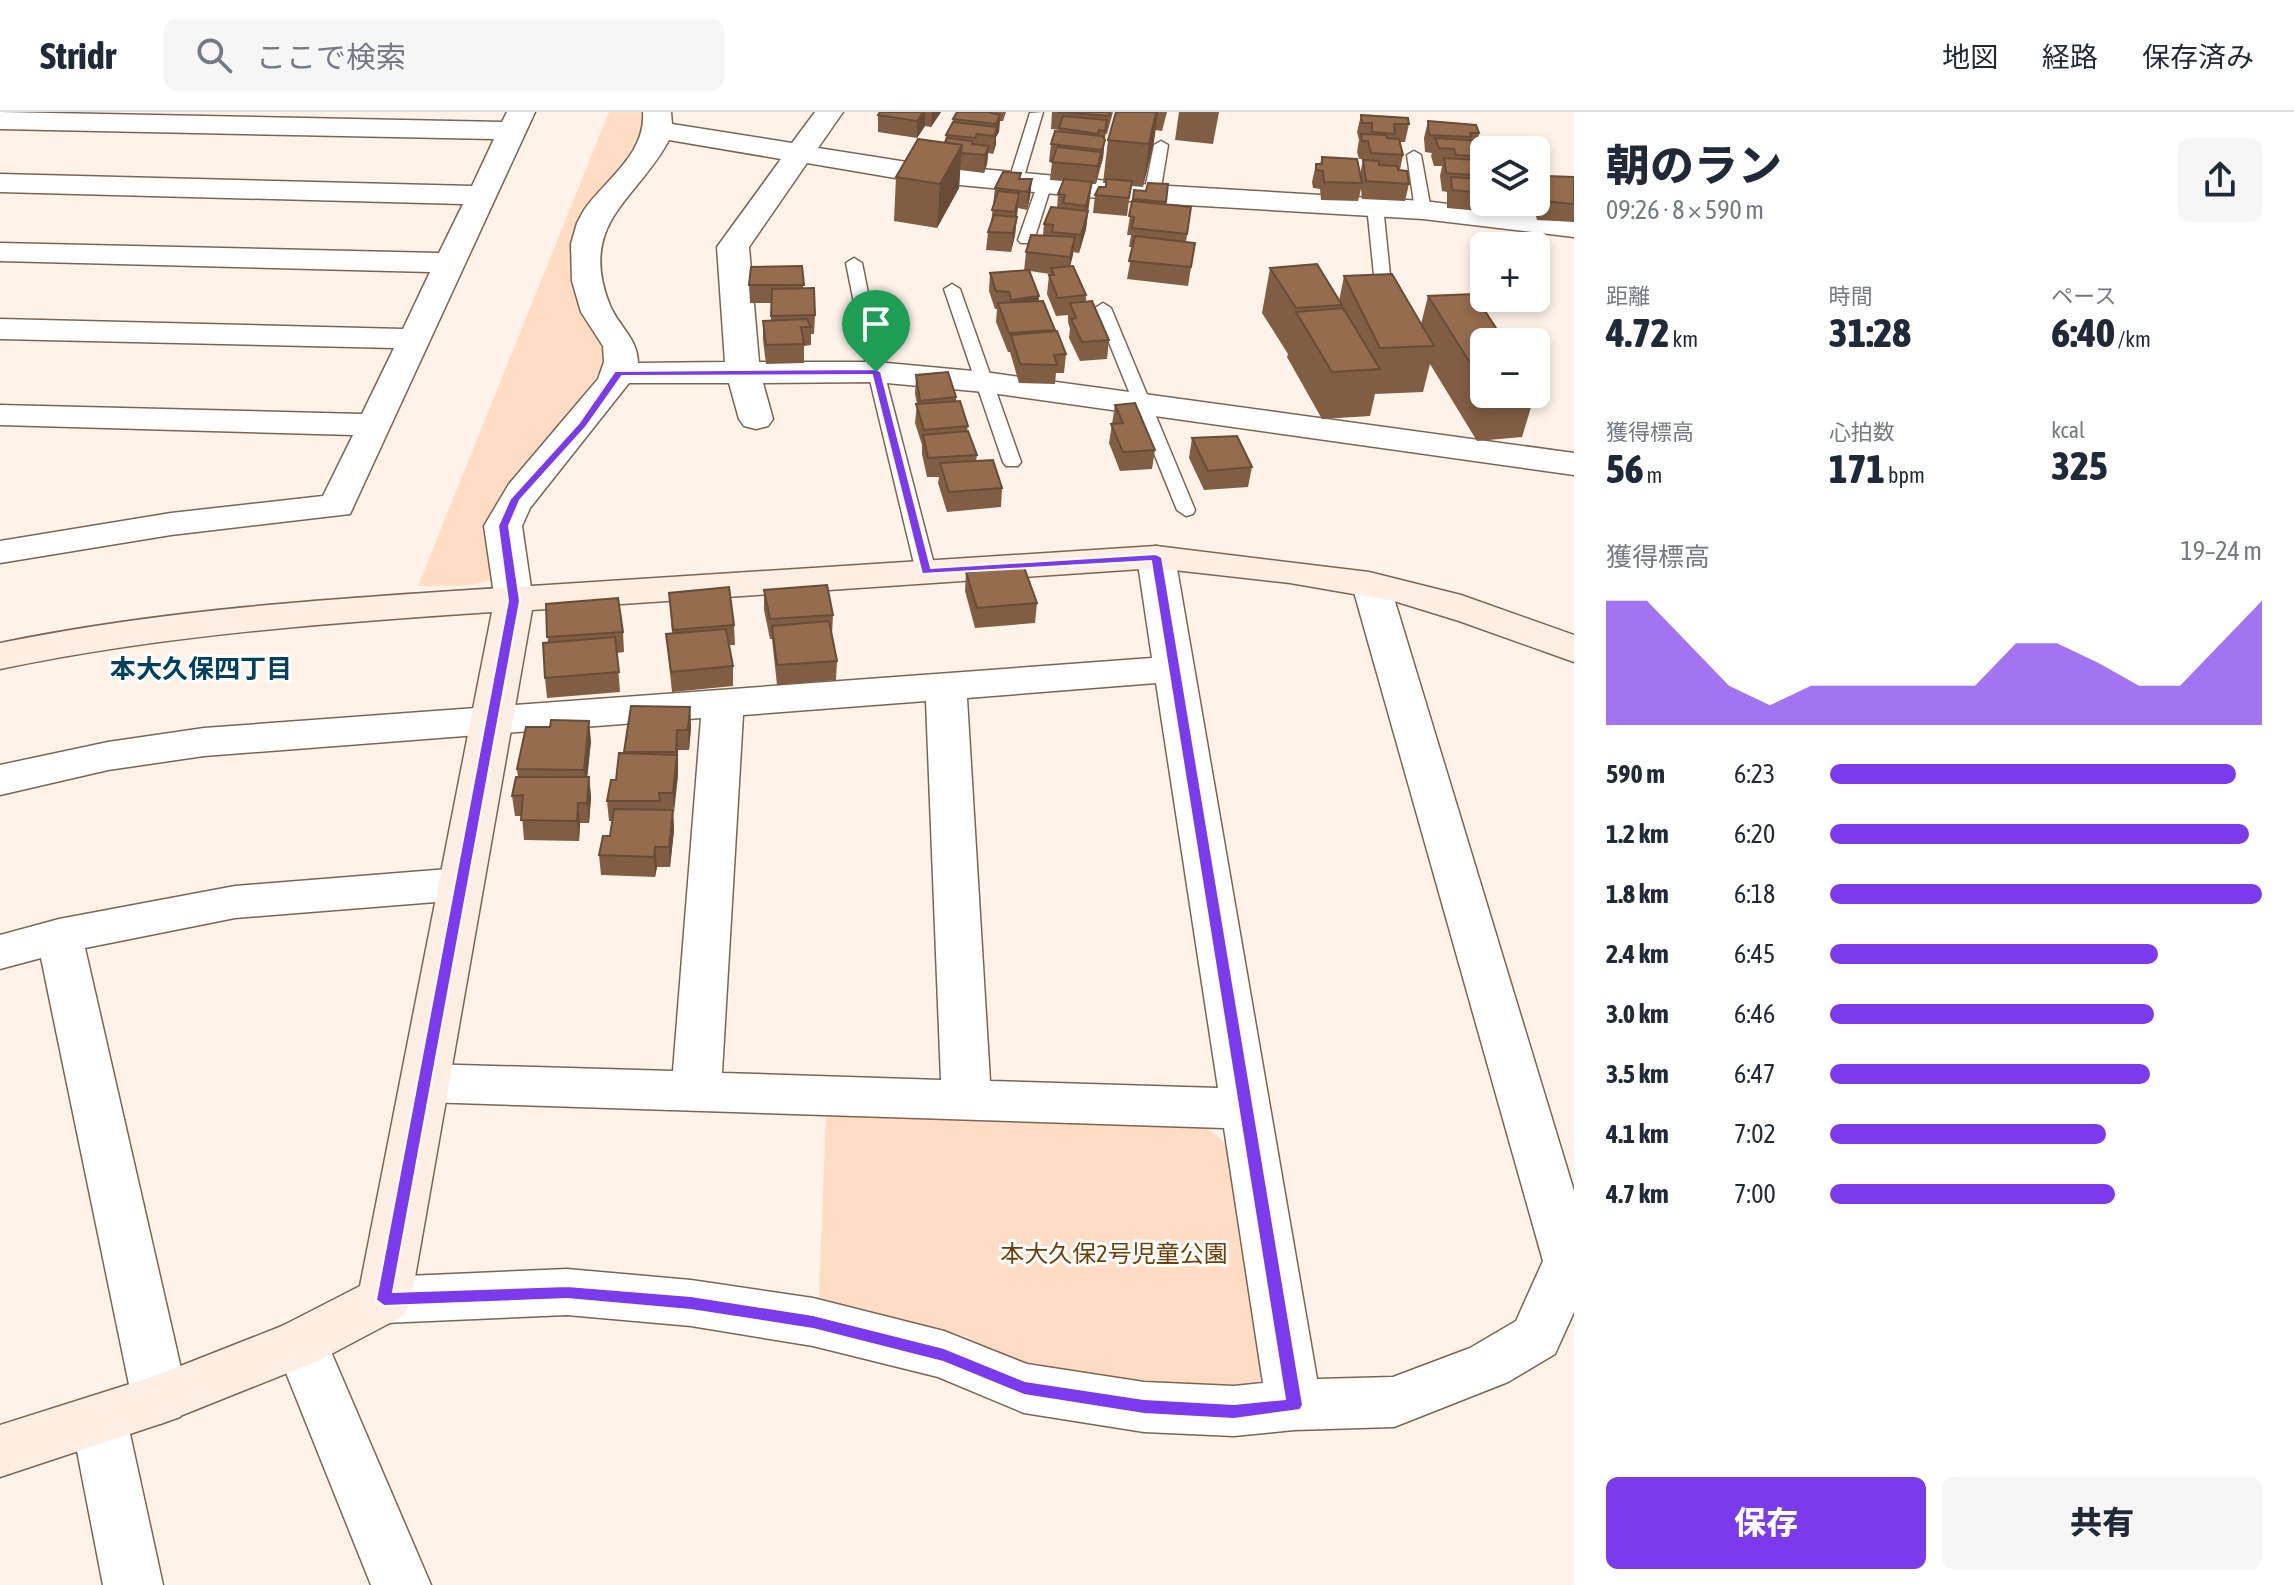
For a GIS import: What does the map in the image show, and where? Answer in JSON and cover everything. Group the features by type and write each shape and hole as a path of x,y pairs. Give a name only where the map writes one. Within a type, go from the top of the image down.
{"street":[{"path":"756,419 743,372 733,247 829,112"},
{"path":"0,120 516,122 337,506 171,524 0,552"},
{"path":"384,1300 514,601 503,526 515,499 582,425 619,373 623,354 619,341 596,310 585,269 591,224 639,164 658,121 799,153 907,171 1152,194 1423,210 1574,228"},
{"path":"0,183 481,195"},
{"path":"0,252 449,263"},
{"path":"0,329 413,339"},
{"path":"619,373 876,372 984,382 1574,464"},
{"path":"0,415 374,425"},
{"path":"1156,557 1294,1405"},
{"path":"0,656 77,640 186,625 330,611 1156,557 1259,567 1371,585 1462,608 1574,649"},
{"path":"0,1451 160,1399 301,1343 384,1300 567,1292 691,1303 813,1322 944,1355 1024,1388 1144,1407 1234,1411 1294,1405 1394,1402 1489,1365 1536,1337 1572,1259 1371,585"},
{"path":"0,780 108,756 204,742 1175,669"},
{"path":"946,685 966,1100"},
{"path":"696,1092 723,701"},
{"path":"0,952 59,936 235,902 461,884"},
{"path":"59,936 160,1399"},
{"path":"425,1083 1246,1109"},
{"path":"301,1343 401,1585"},
{"path":"99,1420 133,1585"}],"lane":[{"path":"1026,240 1037,113"},
{"path":"1152,194 1161,145"},
{"path":"1414,155 1423,210"},
{"path":"1375,206 1382,275"},
{"path":"854,263 876,372 926,572"},
{"path":"952,289 1012,462"},
{"path":"1103,308 1186,510"}],"green space":[{"path":"609,112 644,112 645,132 572,270 584,312 609,360 550,438 506,485 490,526 491,580 472,585 418,586"},
{"name":"本大久保2号児童公園","path":"826,1113 1206,1126 1228,1146 1267,1373 1245,1391 1163,1394 1034,1369 964,1336 819,1300"}],"building":[{"path":"880,112 923,112 917,121 878,115"},
{"path":"957,112 1000,115 996,124 953,119"},
{"path":"1057,112 1110,112 1109,116"},
{"path":"1116,112 1156,112 1149,144 1108,140"},
{"path":"1361,115 1408,118 1409,124 1394,124 1395,134 1372,132 1372,123 1362,123"},
{"path":"1063,116 1107,120 1105,131 1099,130 1098,134 1059,128"},
{"path":"1428,121 1476,125 1479,133 1470,133 1470,137 1429,135"},
{"path":"953,122 997,127 994,136 946,135"},
{"path":"1055,131 1102,136 1105,140 1102,150 1051,144"},
{"path":"1361,134 1399,139 1403,155 1371,153 1368,141 1362,141"},
{"path":"947,138 989,146 985,155 961,153 962,145 945,142"},
{"path":"1435,138 1470,140 1470,156 1456,155 1454,149 1439,148"},
{"path":"918,139 962,145 940,184 896,177"},
{"path":"1057,147 1101,152 1098,166 1052,162"},
{"path":"1322,157 1357,159 1362,183 1324,182 1323,171 1316,170 1316,164 1322,164"},
{"path":"1444,158 1470,160 1470,175 1446,173"},
{"path":"1363,160 1379,161 1379,165 1397,166 1398,170 1407,171 1409,184 1366,181"},
{"path":"1003,172 1021,173 1019,179 1032,179 1028,192 995,188"},
{"path":"1550,176 1574,177 1574,204 1550,202"},
{"path":"1451,177 1470,178 1470,192 1452,190"},
{"path":"1064,179 1092,182 1086,206 1063,203 1065,195 1058,194"},
{"path":"1106,179 1132,181 1129,198 1095,195 1099,187 1106,187"},
{"path":"1148,183 1168,184 1166,202 1133,199 1134,190 1146,191"},
{"path":"998,191 1019,193 1015,212 992,210"},
{"path":"1132,201 1191,207 1187,234 1132,228 1134,217 1129,216"},
{"path":"1051,207 1088,211 1081,235 1052,232 1053,225 1044,224"},
{"path":"994,215 1017,217 1013,233 988,232"},
{"path":"1031,235 1075,237 1070,257 1026,252"},
{"path":"1135,236 1195,243 1191,267 1129,261"},
{"path":"1317,264 1342,305 1296,308 1270,268"},
{"path":"802,266 804,285 749,285 751,267"},
{"path":"1073,266 1086,295 1058,298 1049,275 1054,275 1051,268"},
{"path":"1029,270 1039,296 1011,300 1009,292 996,291 990,273"},
{"path":"1392,274 1434,346 1380,348 1344,276"},
{"path":"814,288 815,315 771,316 772,289"},
{"path":"1470,294 1470,312 1486,312 1496,328 1470,328 1470,363 1428,296"},
{"path":"1043,301 1055,330 1009,333 998,303"},
{"path":"1092,301 1109,340 1082,342 1071,319 1076,318 1070,303"},
{"path":"1343,308 1380,369 1332,372 1296,312"},
{"path":"807,319 811,327 801,327 804,344 766,345 763,321"},
{"path":"1057,331 1066,354 1054,355 1057,365 1020,364 1011,335"},
{"path":"948,372 956,397 920,401 916,375"},
{"path":"960,401 968,426 924,430 916,404"},
{"path":"1135,403 1155,450 1123,452 1111,424 1123,423 1115,405"},
{"path":"968,431 977,455 928,458 923,435"},
{"path":"1237,436 1252,467 1208,471 1192,438"},
{"path":"993,460 1002,488 949,492 940,463"},
{"path":"1024,567 1037,603 977,608 966,572"},
{"path":"827,585 833,615 770,619 764,590"},
{"path":"729,587 734,625 673,630 669,593"},
{"path":"618,598 623,632 547,637 546,604"},
{"path":"829,621 837,661 777,665 772,626"},
{"path":"726,629 733,666 671,672 666,634"},
{"path":"615,637 619,672 545,678 543,643"},
{"path":"631,706 690,707 688,730 677,730 676,752 624,752"},
{"path":"551,720 589,721 584,770 517,769 526,727 550,727"},
{"path":"619,753 677,755 673,793 659,793 660,801 607,801 611,780 616,780"},
{"path":"516,777 589,777 587,803 578,803 577,821 521,820 523,795 512,796"},
{"path":"614,809 673,810 669,847 655,847 654,857 599,855 603,836 610,836"}],"district":[{"name":"本大久保四丁目","path":"201,669"}],"route":[{"path":"876,372 926,572 1156,557 1294,1405 1234,1411 1144,1407 1024,1388 944,1355 813,1322 691,1303 567,1292 384,1300 514,601 503,526 515,499 582,425 619,373 876,372"}]}
